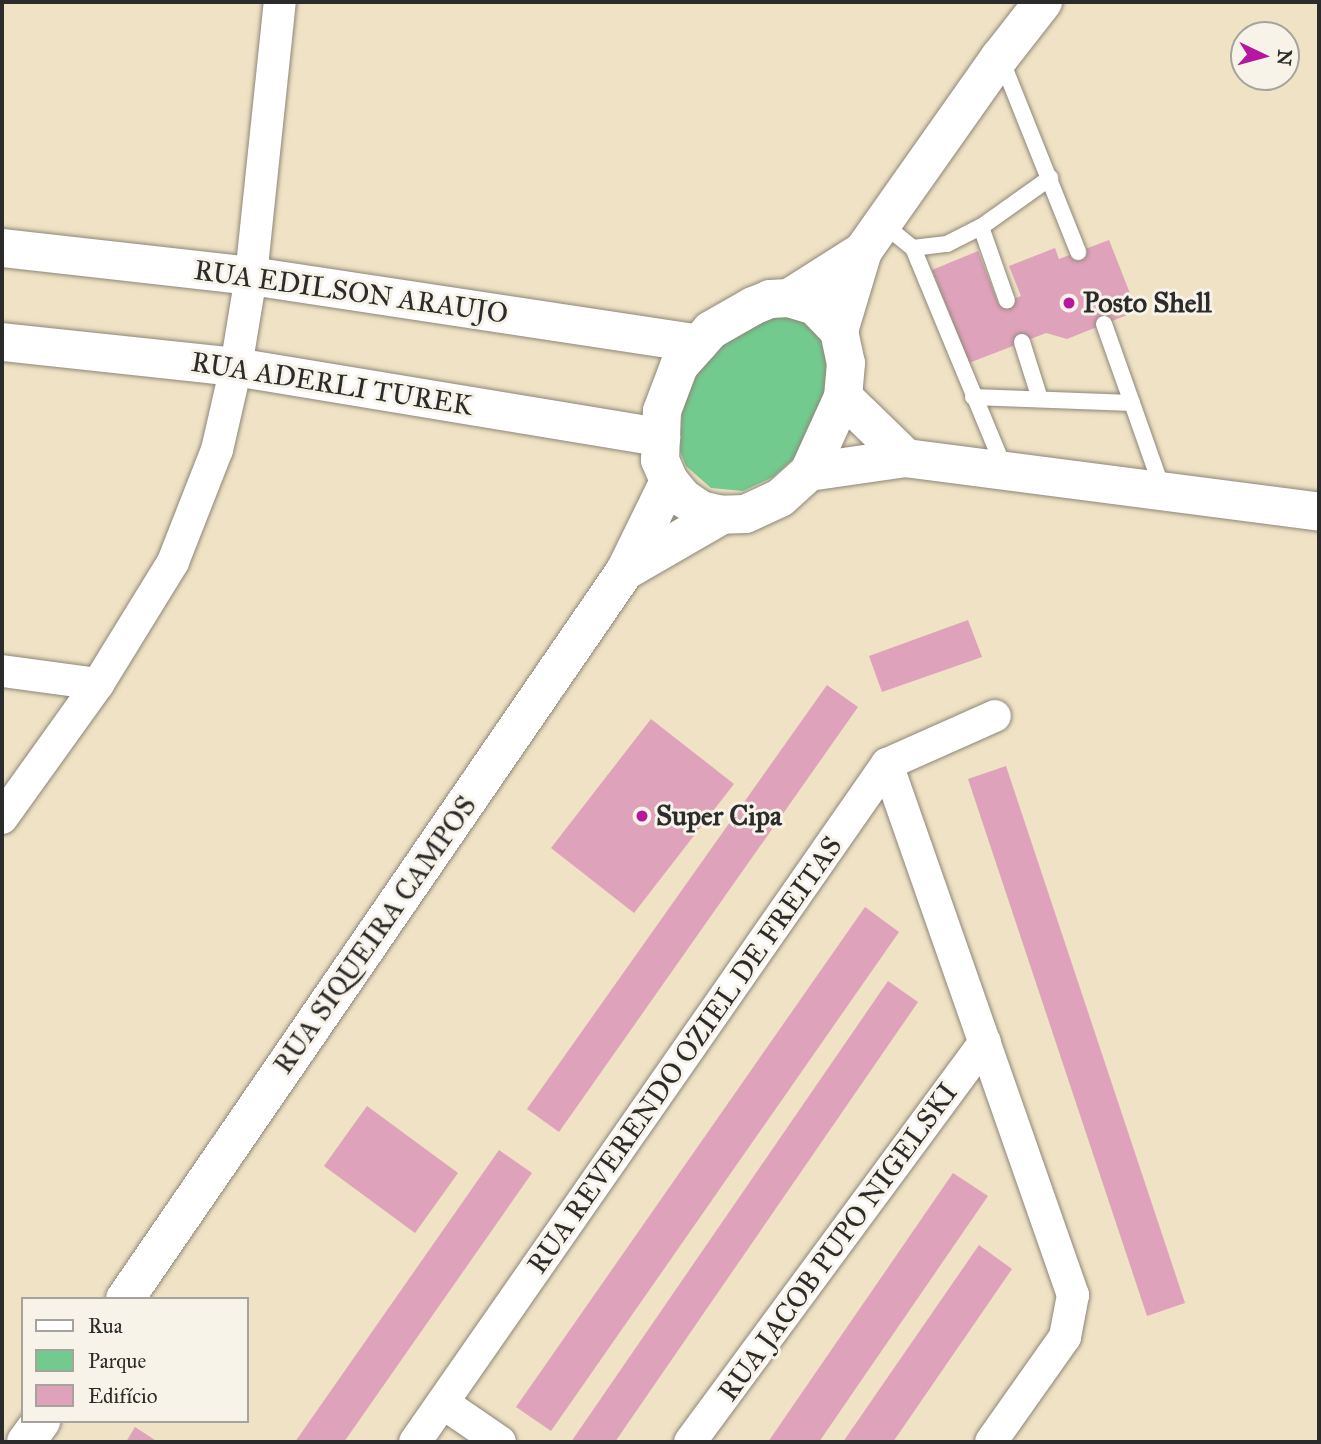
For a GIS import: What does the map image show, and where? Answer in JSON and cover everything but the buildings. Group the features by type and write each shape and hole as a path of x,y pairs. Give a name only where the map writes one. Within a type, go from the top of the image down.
{"main road":[{"path":"839,331 873,237 1000,57 1043,2"},
{"path":"789,298 873,237"},
{"name":"RUA EDILSON ARAUJO","path":"2,248 251,276 699,344"},
{"path":"789,298 815,306 839,331 846,363 843,397 809,472 780,498 745,514 722,515 701,510 683,498 669,481 660,460 662,411 679,366 711,330 770,299 789,298"},
{"name":"RUA ADERLI TUREK","path":"2,342 236,367 661,437"},
{"path":"843,397 906,458"},
{"path":"809,472 906,458 1319,512"},
{"name":"RUA SIQUEIRA CAMPOS","path":"126,1297 625,571 669,481"},
{"name":"RUA SIQUEIRA CAMPOS","path":"625,571 722,515"},
{"path":"26,1442 40,1423"}],"street":[{"path":"2,818 98,684 173,562 217,450 236,367 251,276 280,2"},
{"path":"2,671 98,684"},
{"path":"991,1442 1065,1337 1073,1295 887,764 995,716"},
{"name":"RUA REVERENDO OZIEL DE FREITAS","path":"415,1442 887,764"},
{"name":"RUA JACOB PUPO NIGELSKI","path":"690,1442 985,1042"},
{"path":"443,1403 500,1442"}],"lane":[{"path":"1000,57 1078,252"},
{"path":"873,237 913,248 947,244 981,227 1050,178"},
{"path":"981,227 1007,301"},
{"path":"913,248 1004,469"},
{"path":"1104,324 1164,493"},
{"path":"1022,342 1040,399"},
{"path":"973,397 1132,403"}],"green space":[{"path":"790,309 830,343 828,392 799,454 773,477 743,491 711,488 686,466 680,451 682,409 697,369 724,337"}],"place":[{"name":"Posto Shell","path":"1069,303"},
{"name":"Super Cipa","path":"642,816"}]}
